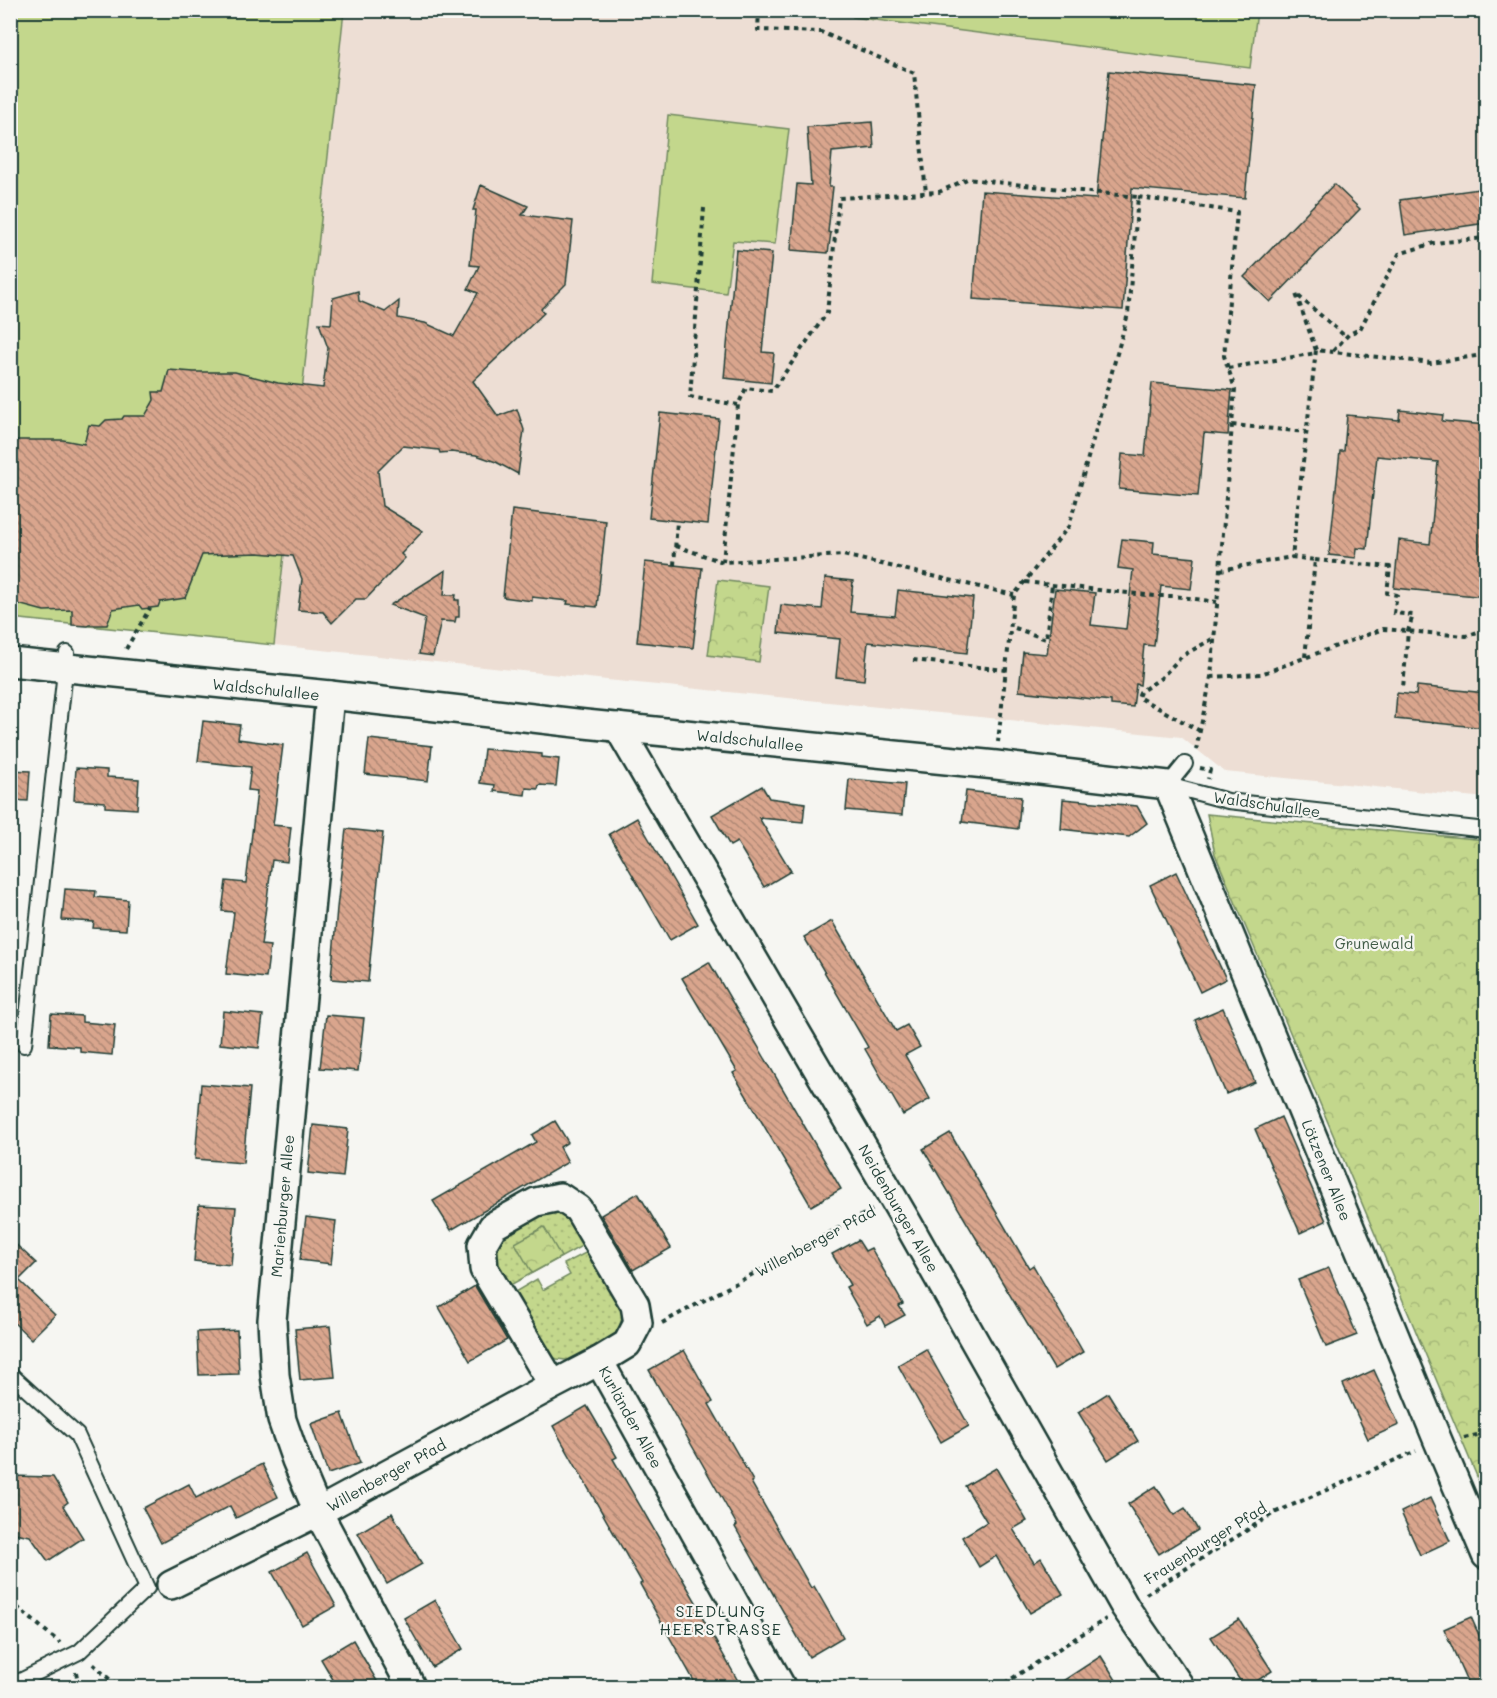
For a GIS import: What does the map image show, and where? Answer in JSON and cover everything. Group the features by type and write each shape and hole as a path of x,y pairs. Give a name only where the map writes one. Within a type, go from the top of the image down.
{"street":[{"name":"Waldschulallee","path":"10,662 66,661 111,673 585,724 997,755 1168,785"},
{"name":"Marienburger Allee","path":"330,695 272,1320 275,1375 282,1420 318,1512 412,1688"},
{"name":"Neidenburger Allee","path":"618,726 893,1198 1125,1607 1181,1688"},
{"name":"Lötzener Allee","path":"1168,785 1486,1555"},
{"path":"552,1384 484,1269 482,1245 493,1226 536,1202 560,1197 578,1209 635,1305 638,1323"},
{"name":"Kurländer Allee","path":"638,1323 627,1344 599,1361 782,1688"},
{"name":"Willenberger Pfad","path":"159,1586 318,1512 552,1384 599,1361"}],"lane":[{"path":"24,1045 66,661"},
{"path":"1168,785 1185,764"},
{"name":"Waldschulallee","path":"1168,785 1228,801 1486,830"},
{"path":"10,1374 76,1435 159,1586 76,1653 10,1686"}],"path":[{"path":"759,10 758,30 821,32 914,73 926,193"},
{"path":"723,562 738,405 746,388 772,392 826,313 839,198 939,192 967,179 1138,197 1237,212 1224,356 1236,389 1211,677 1196,750 1185,764"},
{"path":"997,755 1014,595 1069,526 1128,314 1138,197"},
{"path":"704,208 690,397 738,405"},
{"path":"1333,352 1349,334 1360,329 1399,254 1434,243 1486,238"},
{"path":"1292,557 1316,351 1296,294 1346,337"},
{"path":"1228,368 1316,351 1431,363 1486,356"},
{"path":"1232,425 1306,432"},
{"path":"674,565 677,521"},
{"path":"676,546 723,562 843,555 1014,595"},
{"path":"1220,570 1292,557 1390,567 1387,593 1397,595 1394,612 1413,615 1408,631 1403,688"},
{"path":"1305,657 1315,560"},
{"path":"1024,582 1217,602"},
{"path":"1015,628 1046,639 1052,585"},
{"path":"111,673 150,608"},
{"path":"1211,677 1261,674 1383,628 1466,636 1486,628"},
{"path":"1200,731 1138,697 1140,692 1161,678 1182,656 1214,638"},
{"path":"913,660 1006,670"},
{"name":"Willenberger Pfad","path":"638,1323 659,1324 893,1198"},
{"name":"Frauenburger Pfad","path":"997,1688 1274,1514 1438,1441"},
{"path":"10,1551 16,1533"},
{"path":"10,1601 119,1688"}],"shaded area":[{"path":"344,11 1486,11 1486,798 1225,772 1181,737 274,645"}],"green space":[{"path":"854,10 1257,11 1250,68 853,17"},
{"path":"10,11 344,11 274,645 11,618"},
{"path":"668,115 789,129 775,244 733,241 726,293 652,284"},
{"path":"718,580 769,586 759,662 708,655"},
{"name":"Grunewald","path":"1207,814 1486,840 1486,1498 1215,854"},
{"path":"549,1211 563,1215 573,1222 589,1242 503,1289 497,1278 496,1245 505,1228"},
{"path":"544,1227 561,1257 532,1273 515,1243"},
{"path":"593,1249 622,1308 618,1333 613,1341 574,1361 557,1359 548,1355 508,1296 537,1279 543,1290 570,1275 564,1264"}],"building":[{"path":"1109,71 1256,85 1245,198 1132,188 1123,310 973,299 982,191 1096,199"},
{"path":"872,122 874,148 832,152 829,187 833,187 828,253 791,250 797,184 811,185 807,127"},
{"path":"1334,184 1360,209 1270,302 1244,277"},
{"path":"481,185 528,206 522,215 573,221 566,284 541,309 544,313 473,381 498,416 517,409 524,430 518,474 496,462 476,455 440,453 439,450 403,446 378,471 382,506 423,531 401,554 405,558 366,599 356,599 332,623 323,612 298,610 302,579 293,556 258,553 202,555 185,598 160,602 158,607 142,609 139,605 113,609 107,625 72,625 72,610 44,611 10,602 10,460 16,440 63,440 84,444 89,425 100,426 106,420 122,419 124,416 145,416 154,400 153,392 163,392 169,370 235,372 278,383 323,388 328,348 319,323 331,324 333,298 358,291 359,301 385,312 399,301 398,318 425,323 454,336 478,293 468,289 479,266 470,265 476,210 473,210"},
{"path":"1486,188 1486,223 1405,235 1400,200"},
{"path":"736,250 772,253 762,352 774,353 771,383 724,378"},
{"path":"1152,383 1232,390 1228,435 1204,433 1198,496 1119,489 1122,454 1145,456"},
{"path":"1400,410 1443,415 1442,421 1486,425 1486,597 1394,588 1399,540 1430,544 1438,462 1377,456 1367,549 1357,548 1356,558 1329,555 1340,451 1344,451 1347,415 1399,420"},
{"path":"660,413 719,419 708,524 649,518"},
{"path":"512,510 606,521 597,607 532,597 532,601 503,597"},
{"path":"1122,539 1154,542 1153,554 1195,558 1191,589 1161,586 1154,646 1144,645 1140,685 1136,684 1133,707 1111,705 1111,701 1019,691 1023,652 1047,654 1055,589 1095,593 1091,625 1126,629 1133,570 1118,568"},
{"path":"645,562 702,568 693,648 637,642"},
{"path":"446,570 444,595 456,595 455,600 459,600 459,617 456,617 455,622 441,621 433,656 419,654 425,618 390,605"},
{"path":"825,578 853,581 850,612 895,616 898,590 973,598 967,653 868,642 864,680 836,677 840,639 778,633 781,605 822,609"},
{"path":"1417,686 1486,693 1486,728 1395,719 1397,693 1416,695"},
{"path":"203,721 240,725 238,739 283,745 273,825 291,827 287,862 272,860 261,945 270,946 266,978 226,974 234,912 222,911 226,881 246,883 257,791 248,790 251,767 198,761"},
{"path":"369,739 432,746 428,781 365,774"},
{"path":"484,749 542,754 542,757 559,759 556,786 539,785 538,789 526,788 525,795 494,791 495,785 480,783"},
{"path":"76,768 107,770 107,777 139,779 137,809 105,807 105,802 74,800"},
{"path":"10,770 30,771 28,801 10,800"},
{"path":"849,779 905,784 902,815 846,810"},
{"path":"762,786 769,798 805,803 803,822 759,818 791,871 764,887 737,842 730,846 712,815"},
{"path":"966,791 1021,797 1018,829 962,822"},
{"path":"1063,799 1137,806 1147,823 1129,837 1061,829"},
{"path":"637,818 698,924 670,940 609,834"},
{"path":"346,829 383,833 368,982 331,979"},
{"path":"1176,872 1226,979 1200,992 1150,885"},
{"path":"65,889 96,891 95,897 128,900 126,930 93,928 94,922 62,920"},
{"path":"832,921 896,1031 907,1025 920,1047 905,1055 930,1099 903,1115 865,1049 868,1047 804,937"},
{"path":"709,962 841,1189 811,1206 733,1073 737,1071 682,978"},
{"path":"1223,1008 1255,1082 1226,1094 1195,1020"},
{"path":"223,1011 263,1015 259,1048 220,1044"},
{"path":"51,1014 82,1016 82,1022 115,1025 112,1055 80,1052 80,1047 49,1045"},
{"path":"326,1015 364,1018 358,1071 320,1068"},
{"path":"201,1084 250,1088 243,1163 195,1159"},
{"path":"1281,1117 1326,1221 1300,1233 1255,1129"},
{"path":"555,1121 568,1142 560,1147 568,1162 451,1230 433,1201 536,1142 532,1135"},
{"path":"313,1125 348,1129 343,1177 308,1173"},
{"path":"950,1133 1029,1268 1033,1265 1083,1352 1054,1369 923,1149"},
{"path":"638,1193 671,1248 633,1270 601,1215"},
{"path":"199,1205 236,1207 231,1265 194,1261"},
{"path":"306,1217 336,1221 331,1264 300,1260"},
{"path":"10,1239 36,1263 19,1280 55,1315 31,1339 10,1319"},
{"path":"858,1240 865,1251 871,1248 903,1304 899,1306 905,1315 885,1326 880,1316 867,1324 846,1287 850,1285 832,1254"},
{"path":"1329,1268 1357,1335 1326,1347 1298,1280"},
{"path":"475,1286 507,1340 470,1361 439,1307"},
{"path":"330,1326 335,1377 300,1380 295,1329"},
{"path":"237,1330 239,1374 199,1375 197,1332"},
{"path":"926,1349 969,1426 941,1442 898,1365"},
{"path":"684,1350 713,1402 709,1404 753,1481 751,1482 811,1588 814,1586 843,1637 809,1657 649,1370"},
{"path":"1374,1370 1399,1425 1368,1439 1343,1384"},
{"path":"1108,1393 1138,1441 1108,1460 1078,1412"},
{"path":"587,1406 617,1457 613,1459 704,1616 702,1617 742,1688 698,1688 640,1584 642,1583 553,1426"},
{"path":"342,1413 360,1463 328,1474 311,1424"},
{"path":"262,1464 278,1497 236,1518 230,1506 161,1543 143,1508 189,1484 196,1498"},
{"path":"996,1468 1027,1521 1013,1529 1034,1563 1041,1558 1063,1594 1030,1613 996,1556 979,1567 962,1537 987,1522 965,1486"},
{"path":"10,1476 53,1477 68,1502 63,1506 83,1538 48,1561 30,1536 10,1532"},
{"path":"1156,1486 1174,1515 1185,1508 1198,1530 1159,1554 1128,1504"},
{"path":"1430,1498 1450,1541 1420,1555 1401,1512"},
{"path":"392,1513 422,1564 387,1584 358,1533"},
{"path":"307,1553 336,1606 302,1625 272,1572"},
{"path":"435,1600 463,1649 432,1667 404,1618"},
{"path":"1471,1617 1486,1651 1486,1688 1470,1688 1444,1629"},
{"path":"1239,1619 1272,1671 1246,1688 1211,1637"},
{"path":"353,1640 381,1688 338,1688 321,1659"},
{"path":"1101,1656 1121,1688 1052,1688"}],"district":[{"name":"SIEDLUNG HEERSTRASSE","path":"721,1619"}]}
